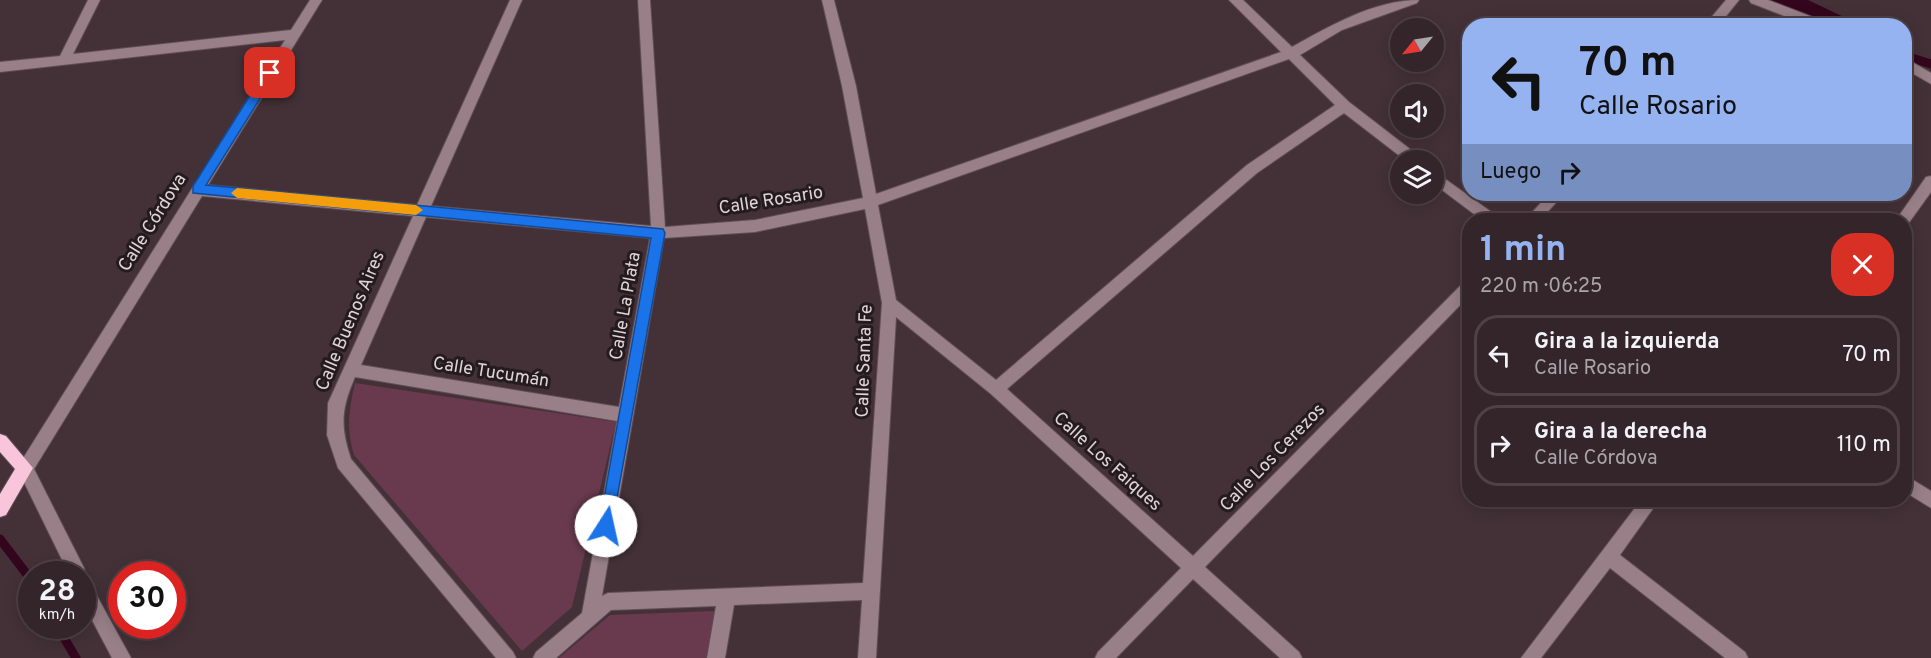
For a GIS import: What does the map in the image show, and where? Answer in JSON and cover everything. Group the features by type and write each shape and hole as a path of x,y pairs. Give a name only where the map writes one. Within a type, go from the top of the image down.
{"main road":[{"path":"0,441 25,468 1,507"}],"street":[{"path":"64,60 94,0"},
{"name":"Calle Córdova","path":"25,468 316,0"},
{"name":"Calle Buenos Aires","path":"507,658 344,463 335,435 336,403 516,0"},
{"name":"Calle La Plata","path":"590,615 658,233 644,0"},
{"name":"Calle Santa Fe","path":"828,0 849,86 889,303 873,591 867,658"},
{"path":"1235,0 1344,106 1401,150"},
{"name":"Calle Rosario","path":"197,189 658,233 755,226 869,202 1248,67 1291,54 1338,27 1413,0"},
{"path":"1717,18 1733,0"},
{"path":"1755,0 1803,18"},
{"path":"0,67 295,34"},
{"path":"1912,67 1931,79"},
{"path":"996,389 1252,169 1344,106"},
{"path":"1908,213 1931,181"},
{"path":"1444,184 1462,197"},
{"path":"1467,201 1483,213"},
{"path":"1539,213 1550,201"},
{"name":"Calle Los Cerezos","path":"1104,658 1462,293"},
{"name":"Calle Los Faiques","path":"889,303 996,389 1293,658"},
{"name":"Calle Tucumán","path":"351,370 626,415"},
{"path":"25,468 72,561"},
{"path":"1912,488 1931,500"},
{"path":"1530,658 1646,507"},
{"path":"1608,556 1739,658"},
{"path":"542,658 608,602 726,599 873,591"},
{"path":"716,658 726,599"},
{"path":"96,609 122,658"}],"shaded area":[{"path":"355,383 616,422 572,607 522,651 354,455 349,419"},
{"path":"715,611 706,658 559,658 610,615"}],"waterway":[{"path":"1784,0 1821,18"},
{"path":"1912,58 1931,64"},
{"path":"0,539 18,563"},
{"path":"65,639 76,658"}],"slow traffic":[{"path":"237,193 416,210"}],"route":[{"path":"270,73 197,189 658,233 606,526"}]}
